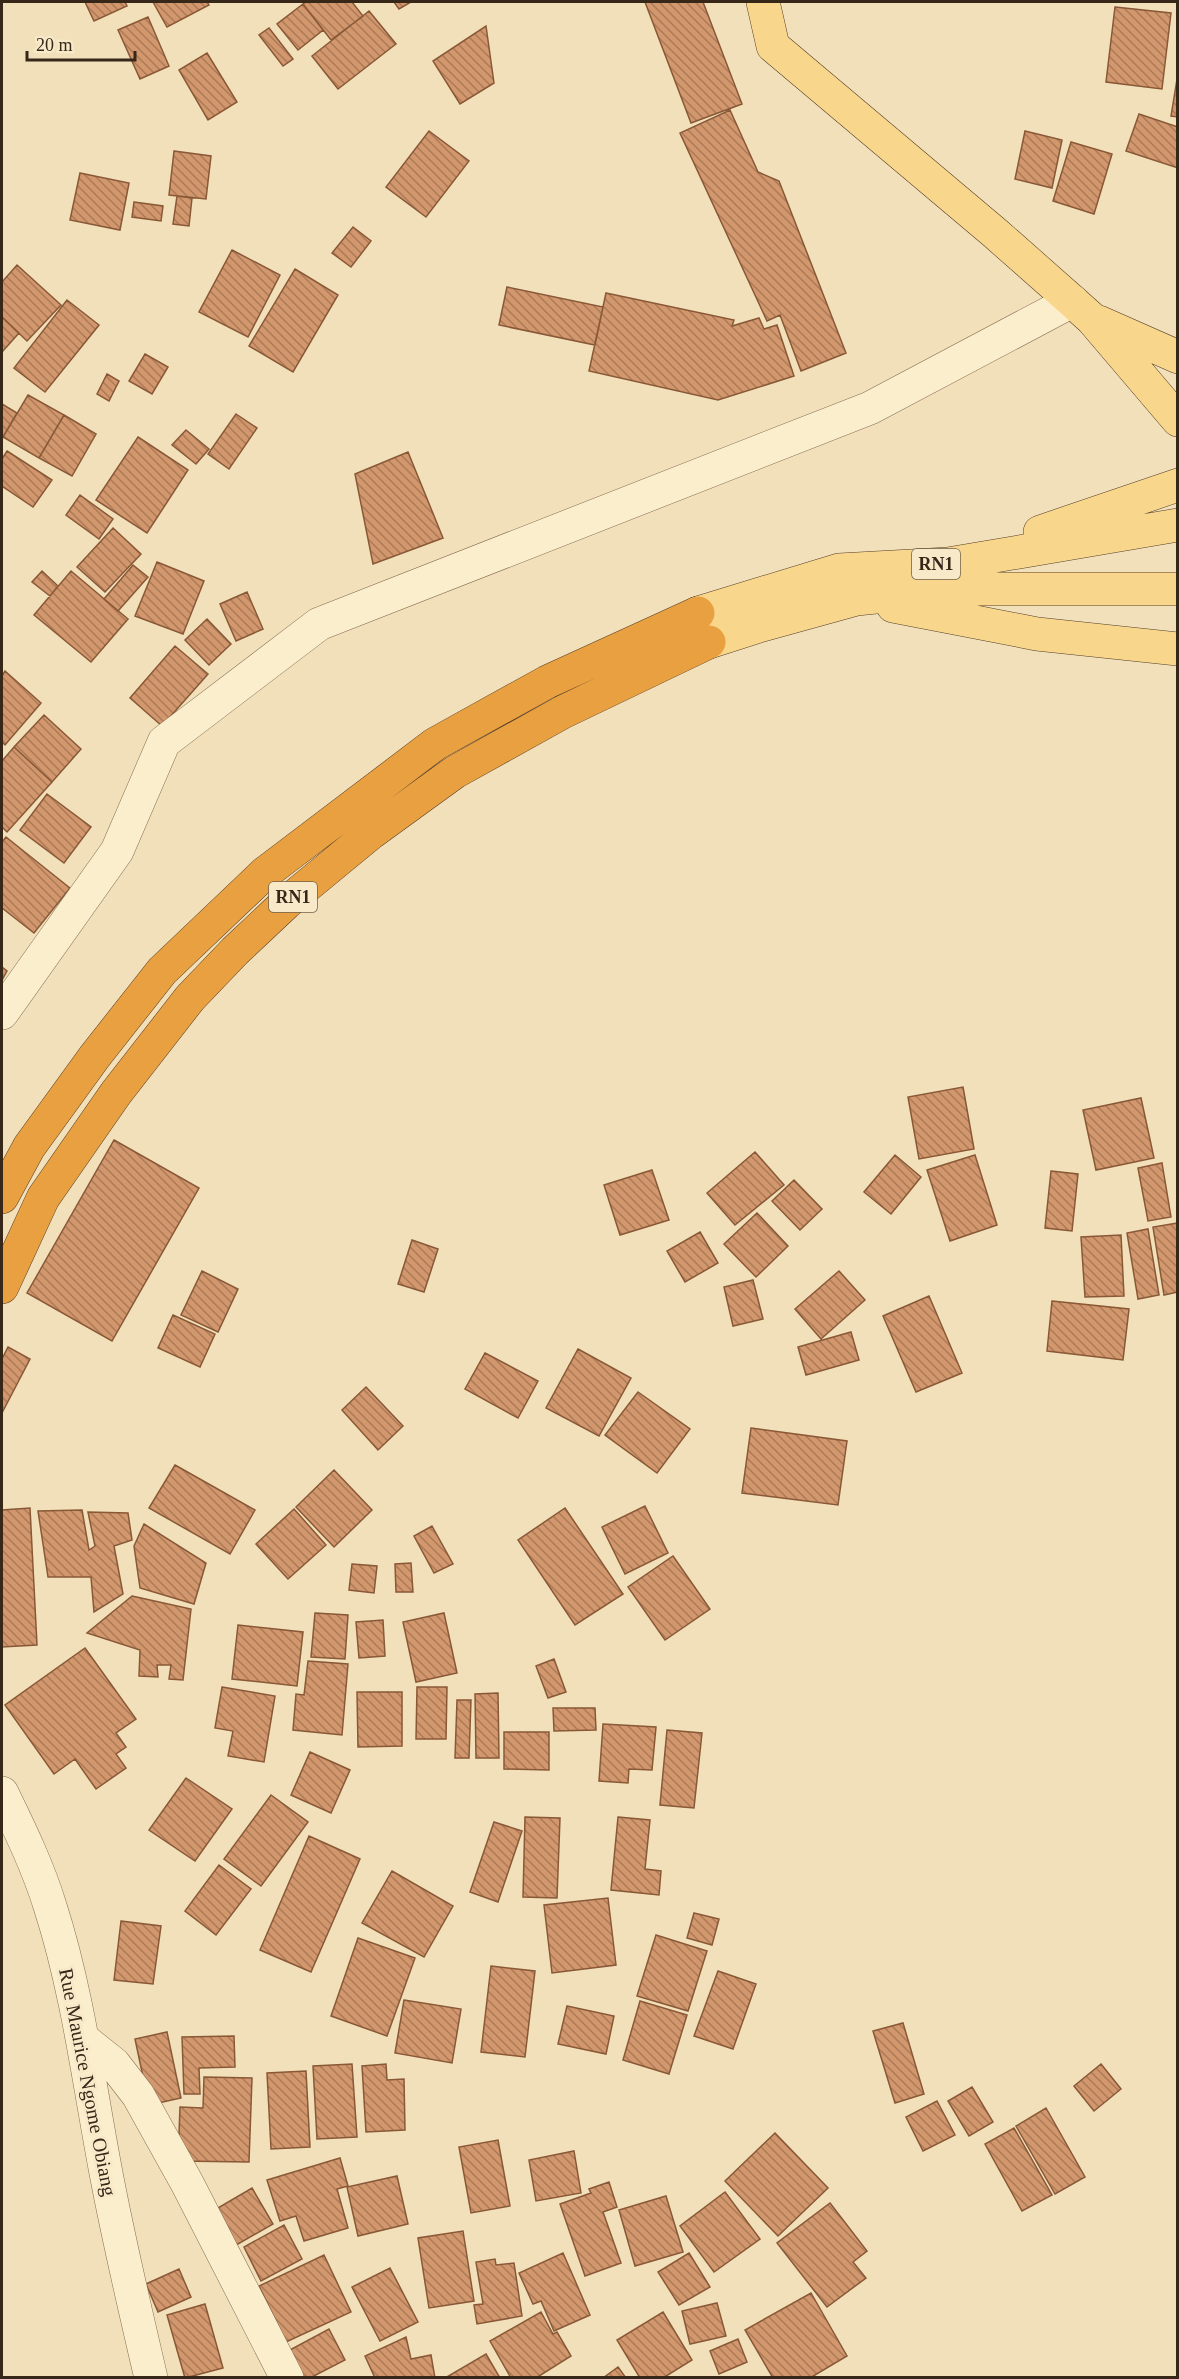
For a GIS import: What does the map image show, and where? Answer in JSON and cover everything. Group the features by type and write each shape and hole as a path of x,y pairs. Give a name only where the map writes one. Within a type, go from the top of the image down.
{"highway":[{"name":"RN1","path":"2,1197 28,1147 94,1056 162,971 265,873 435,744 547,682 704,628"},
{"name":"RN1","path":"2,1287 43,1198 116,1093 190,999 235,951 286,903 370,833 455,772 563,712 704,628"}],"main road":[{"path":"763,2 773,46 996,233 1082,310 1178,420"},
{"path":"1082,310 1178,357"},
{"path":"948,564 1178,485"},
{"name":"RN1","path":"704,628 839,570 948,564 1178,525"},
{"name":"RN1","path":"704,628 856,599 955,589 1178,589"},
{"path":"856,599 1037,634 1178,649"}],"street":[{"path":"2,1013 117,851 164,742 319,624 870,408 1082,310"},
{"name":"Rue Maurice Ngome Obiang","path":"2,1793 35,1863 50,1907 84,2040 118,2235 151,2378"},
{"path":"84,2040 114,2064 138,2095 187,2183 287,2378"}],"building":[{"path":"85,2 125,2 127,6 94,21"},
{"path":"153,2 207,2 209,5 167,27"},
{"path":"306,2 352,2 363,16 331,40 303,4"},
{"path":"394,2 411,2 399,9"},
{"path":"645,2 703,2 742,104 691,123"},
{"path":"303,4 323,30 298,50 277,24"},
{"path":"1115,7 1171,13 1162,89 1106,82"},
{"path":"369,11 396,44 338,89 312,56"},
{"path":"148,17 169,66 140,79 118,30"},
{"path":"486,26 494,83 460,104 433,61"},
{"path":"269,28 293,59 283,66 259,35"},
{"path":"207,53 237,102 208,120 179,70"},
{"path":"1178,73 1178,117 1171,116"},
{"path":"730,110 758,172 779,181 846,353 801,371 780,315 767,321 680,133"},
{"path":"1139,114 1178,127 1178,168 1126,151"},
{"path":"429,131 469,161 426,217 386,187"},
{"path":"1025,131 1062,140 1052,188 1015,179"},
{"path":"1071,142 1112,154 1094,214 1053,201"},
{"path":"174,151 211,156 206,199 169,195"},
{"path":"80,173 129,183 120,230 70,220"},
{"path":"177,196 192,198 189,226 173,224"},
{"path":"134,202 163,206 161,221 132,217"},
{"path":"353,227 371,241 351,267 332,253"},
{"path":"232,250 280,275 248,337 199,312"},
{"path":"17,265 61,305 27,341 2,317 2,282"},
{"path":"295,269 338,295 293,372 249,346"},
{"path":"507,287 603,307 595,345 499,325"},
{"path":"606,293 734,320 732,326 759,318 764,329 777,325 794,376 718,400 589,371"},
{"path":"67,300 99,325 45,392 14,368"},
{"path":"2,317 19,333 2,352"},
{"path":"145,354 168,367 152,394 129,381"},
{"path":"107,374 119,381 109,401 97,394"},
{"path":"28,395 64,415 39,458 3,437"},
{"path":"2,404 17,413 3,437 2,436"},
{"path":"236,414 257,428 229,469 208,454"},
{"path":"64,415 96,434 72,476 39,458"},
{"path":"186,430 209,449 196,464 172,445"},
{"path":"138,437 188,470 147,533 96,500"},
{"path":"7,451 52,480 33,507 2,486 2,459"},
{"path":"408,452 443,538 373,564 355,474"},
{"path":"80,495 113,519 99,539 66,515"},
{"path":"113,528 141,554 105,592 77,567"},
{"path":"157,562 204,581 183,634 135,616"},
{"path":"133,565 148,577 118,611 104,599"},
{"path":"42,571 58,586 50,596 32,582"},
{"path":"71,571 128,619 91,662 34,615"},
{"path":"247,592 263,629 236,641 220,604"},
{"path":"207,619 231,644 209,665 185,640"},
{"path":"175,646 208,674 162,726 130,698"},
{"path":"5,671 41,703 5,745 2,742 2,676"},
{"path":"44,715 81,749 52,782 14,747"},
{"path":"14,747 52,782 7,832 2,827 2,761"},
{"path":"47,794 91,827 64,863 20,830"},
{"path":"6,837 70,888 34,933 2,908 2,842"},
{"path":"2,967 7,971 2,980"},
{"path":"963,1087 974,1149 919,1159 908,1097"},
{"path":"1141,1098 1154,1158 1096,1170 1083,1110"},
{"path":"114,1140 199,1188 112,1341 27,1293"},
{"path":"755,1152 784,1185 735,1225 707,1193"},
{"path":"895,1155 921,1177 891,1214 864,1192"},
{"path":"975,1155 997,1225 950,1241 927,1170"},
{"path":"1162,1163 1171,1217 1148,1221 1138,1168"},
{"path":"652,1170 669,1220 620,1235 604,1185"},
{"path":"1051,1171 1078,1174 1072,1231 1045,1228"},
{"path":"794,1180 822,1209 800,1230 772,1201"},
{"path":"757,1213 788,1246 756,1277 724,1244"},
{"path":"1178,1223 1178,1292 1164,1295 1153,1227"},
{"path":"1148,1229 1159,1295 1138,1299 1127,1233"},
{"path":"700,1232 718,1263 685,1282 667,1251"},
{"path":"1121,1235 1124,1296 1085,1297 1081,1237"},
{"path":"412,1240 438,1249 424,1292 398,1284"},
{"path":"202,1271 238,1289 218,1332 181,1315"},
{"path":"839,1271 865,1300 821,1339 795,1309"},
{"path":"753,1280 763,1319 733,1326 724,1287"},
{"path":"929,1296 962,1373 916,1392 883,1316"},
{"path":"1052,1301 1129,1309 1123,1360 1047,1351"},
{"path":"173,1315 215,1334 200,1367 158,1348"},
{"path":"851,1332 859,1360 806,1375 798,1347"},
{"path":"8,1347 30,1359 2,1413 2,1359"},
{"path":"578,1349 631,1378 599,1436 546,1408"},
{"path":"485,1353 538,1381 518,1418 465,1389"},
{"path":"366,1387 403,1426 378,1450 342,1410"},
{"path":"638,1392 690,1429 657,1473 605,1435"},
{"path":"751,1428 847,1441 838,1505 742,1493"},
{"path":"175,1465 255,1510 230,1554 149,1508"},
{"path":"334,1470 372,1510 334,1547 296,1507"},
{"path":"645,1506 668,1553 625,1574 602,1527"},
{"path":"30,1508 37,1645 2,1647 2,1510"},
{"path":"565,1508 623,1594 575,1625 518,1540"},
{"path":"294,1509 326,1545 288,1579 256,1544"},
{"path":"82,1510 89,1550 95,1546 88,1512 128,1513 132,1540 114,1546 123,1594 94,1612 91,1577 48,1577 38,1511"},
{"path":"144,1524 206,1563 194,1604 140,1588 134,1546"},
{"path":"432,1526 453,1564 434,1573 414,1536"},
{"path":"673,1556 710,1609 665,1640 628,1587"},
{"path":"411,1563 413,1592 396,1592 395,1564"},
{"path":"352,1564 377,1566 374,1593 349,1590"},
{"path":"132,1596 191,1609 183,1680 169,1679 171,1665 157,1665 158,1677 139,1676 140,1650 87,1633"},
{"path":"315,1613 348,1615 345,1659 311,1657"},
{"path":"444,1613 457,1673 416,1682 403,1622"},
{"path":"383,1620 385,1656 359,1658 356,1622"},
{"path":"238,1625 303,1632 297,1686 232,1679"},
{"path":"85,1648 136,1719 116,1733 126,1747 116,1754 126,1768 96,1789 75,1759 54,1774 5,1705"},
{"path":"554,1659 566,1692 548,1698 536,1666"},
{"path":"308,1661 348,1664 342,1735 293,1730 296,1694 304,1695"},
{"path":"222,1687 275,1696 264,1762 228,1756 233,1731 215,1728"},
{"path":"417,1687 447,1687 446,1739 416,1739"},
{"path":"357,1692 402,1692 402,1746 358,1747"},
{"path":"498,1693 499,1758 476,1758 475,1694"},
{"path":"457,1700 471,1700 469,1758 455,1758"},
{"path":"553,1708 595,1708 596,1730 554,1731"},
{"path":"603,1724 656,1727 652,1770 629,1769 628,1783 599,1781"},
{"path":"667,1730 702,1733 694,1808 660,1805"},
{"path":"504,1732 549,1732 549,1770 504,1769"},
{"path":"310,1752 350,1770 331,1813 291,1795"},
{"path":"186,1778 232,1809 195,1861 149,1830"},
{"path":"271,1795 308,1822 261,1886 224,1859"},
{"path":"525,1817 560,1818 557,1898 523,1897"},
{"path":"618,1817 650,1820 645,1869 661,1871 659,1895 611,1890"},
{"path":"494,1822 522,1831 498,1902 470,1892"},
{"path":"309,1836 360,1859 311,1972 260,1950"},
{"path":"219,1865 251,1889 216,1935 185,1911"},
{"path":"392,1871 453,1906 424,1957 362,1923"},
{"path":"608,1898 616,1965 552,1973 544,1905"},
{"path":"694,1913 719,1919 712,1945 687,1938"},
{"path":"121,1921 161,1926 153,1984 114,1980"},
{"path":"656,1935 707,1951 688,2011 637,1996"},
{"path":"358,1938 415,1958 387,2036 331,2016"},
{"path":"491,1966 535,1971 525,2057 481,2052"},
{"path":"718,1971 756,1984 733,2049 694,2036"},
{"path":"404,2000 461,2009 452,2063 395,2053"},
{"path":"640,2001 687,2015 669,2074 623,2060"},
{"path":"567,2006 614,2016 606,2054 558,2044"},
{"path":"903,2023 924,2094 895,2103 873,2031"},
{"path":"167,2032 181,2098 149,2105 135,2039"},
{"path":"234,2036 235,2067 199,2068 200,2094 184,2094 182,2037"},
{"path":"352,2064 357,2137 317,2139 313,2066"},
{"path":"386,2064 387,2080 404,2079 405,2130 366,2132 362,2066"},
{"path":"1101,2064 1121,2089 1094,2111 1074,2086"},
{"path":"306,2071 310,2147 271,2149 267,2073"},
{"path":"204,2077 252,2078 249,2162 178,2161 180,2107 203,2108"},
{"path":"972,2087 993,2122 969,2136 948,2101"},
{"path":"937,2101 955,2135 923,2151 906,2117"},
{"path":"1046,2108 1085,2177 1055,2194 1016,2126"},
{"path":"1014,2128 1052,2195 1022,2211 985,2144"},
{"path":"775,2133 828,2188 778,2236 725,2181"},
{"path":"498,2140 510,2206 471,2213 459,2147"},
{"path":"574,2151 581,2193 536,2201 529,2160"},
{"path":"340,2158 348,2186 337,2189 348,2228 304,2241 296,2216 280,2221 267,2180"},
{"path":"397,2176 408,2224 358,2236 347,2187"},
{"path":"609,2182 617,2207 603,2212 621,2263 585,2276 560,2204 591,2193 589,2189"},
{"path":"252,2188 273,2224 231,2248 211,2212"},
{"path":"725,2192 760,2239 714,2272 680,2226"},
{"path":"666,2196 683,2252 635,2266 619,2210"},
{"path":"830,2203 867,2251 853,2262 866,2278 827,2307 777,2243"},
{"path":"284,2225 302,2259 261,2281 244,2247"},
{"path":"463,2231 474,2301 429,2308 418,2238"},
{"path":"563,2253 590,2315 554,2331 541,2301 533,2304 519,2273"},
{"path":"689,2253 710,2287 679,2305 658,2272"},
{"path":"324,2255 351,2312 286,2342 259,2286"},
{"path":"495,2259 496,2265 514,2263 522,2316 477,2324 474,2305 483,2304 476,2262"},
{"path":"390,2268 418,2322 380,2341 352,2287"},
{"path":"179,2269 191,2297 158,2312 146,2284"},
{"path":"811,2293 847,2356 810,2378 773,2378 745,2330"},
{"path":"717,2303 726,2336 690,2344 682,2311"},
{"path":"205,2304 223,2368 185,2378 167,2315"},
{"path":"541,2312 553,2334 557,2332 571,2356 536,2378 511,2378 490,2341"},
{"path":"663,2312 692,2360 663,2378 640,2378 617,2340"},
{"path":"329,2329 345,2360 310,2378 300,2378 286,2352"},
{"path":"406,2337 411,2359 431,2355 435,2378 375,2378 365,2356"},
{"path":"738,2339 747,2362 719,2374 710,2351"},
{"path":"486,2354 500,2378 445,2378"},
{"path":"618,2367 626,2378 603,2378"}]}
